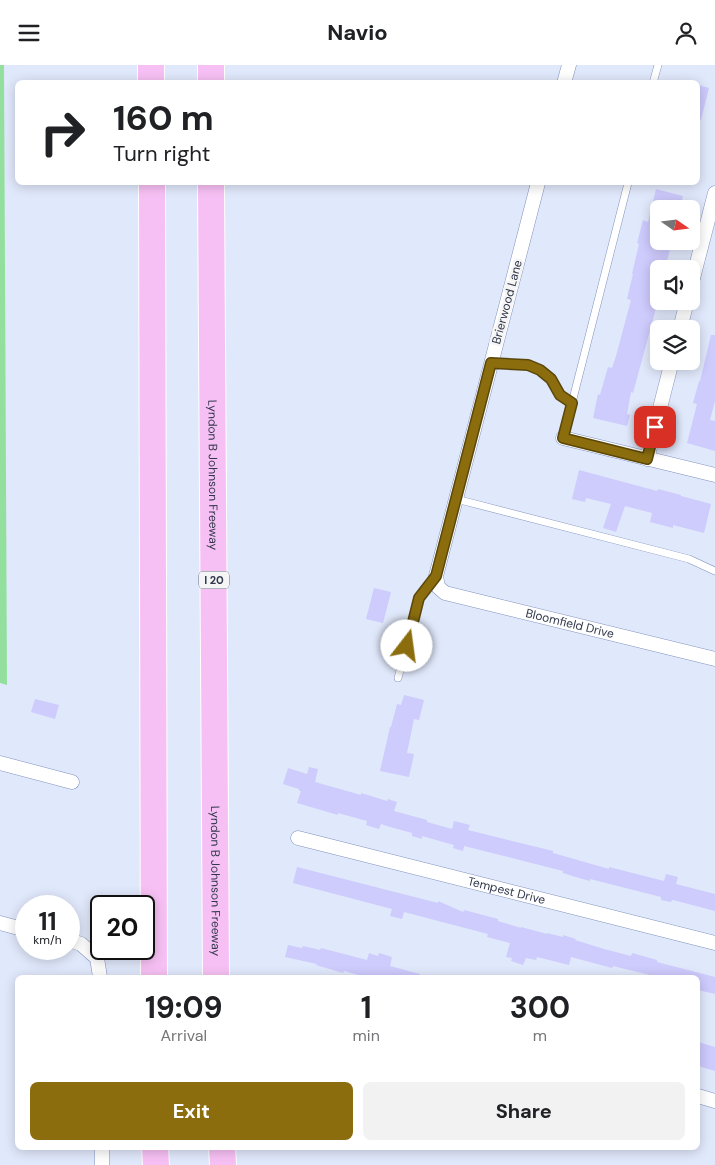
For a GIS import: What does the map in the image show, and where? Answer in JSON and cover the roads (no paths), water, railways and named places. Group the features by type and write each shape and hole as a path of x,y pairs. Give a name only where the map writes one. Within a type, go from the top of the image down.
{"highway":[{"path":"151,65 151,80"},
{"path":"211,65 211,80"},
{"path":"152,185 154,975"},
{"name":"Lyndon B Johnson Freeway","path":"211,185 216,975"},
{"path":"156,1150 156,1165"},
{"path":"216,1150 216,1165"},
{"path":"222,1150 223,1165"}],"street":[{"path":"565,80 569,65"},
{"name":"Brierwood Lane","path":"436,576 537,185"},
{"path":"698,260 715,193"},
{"path":"647,459 670,370"},
{"path":"563,438 715,475"},
{"name":"Bloomfield Drive","path":"436,576 438,587 445,593 715,659"},
{"path":"0,763 72,782"},
{"name":"Tempest Drive","path":"298,838 715,943"},
{"path":"0,923 15,926"},
{"path":"80,943 97,958 100,975"},
{"path":"700,1097 715,1101"},
{"path":"102,1150 102,1165"}],"lane":[{"path":"654,80 658,65"},
{"path":"563,438 627,185"},
{"path":"491,363 528,365 540,370 551,379 560,395 572,403"},
{"path":"456,499 689,559 715,571"},
{"name":"Brierwood Lane","path":"398,678 419,598 436,576"}]}
